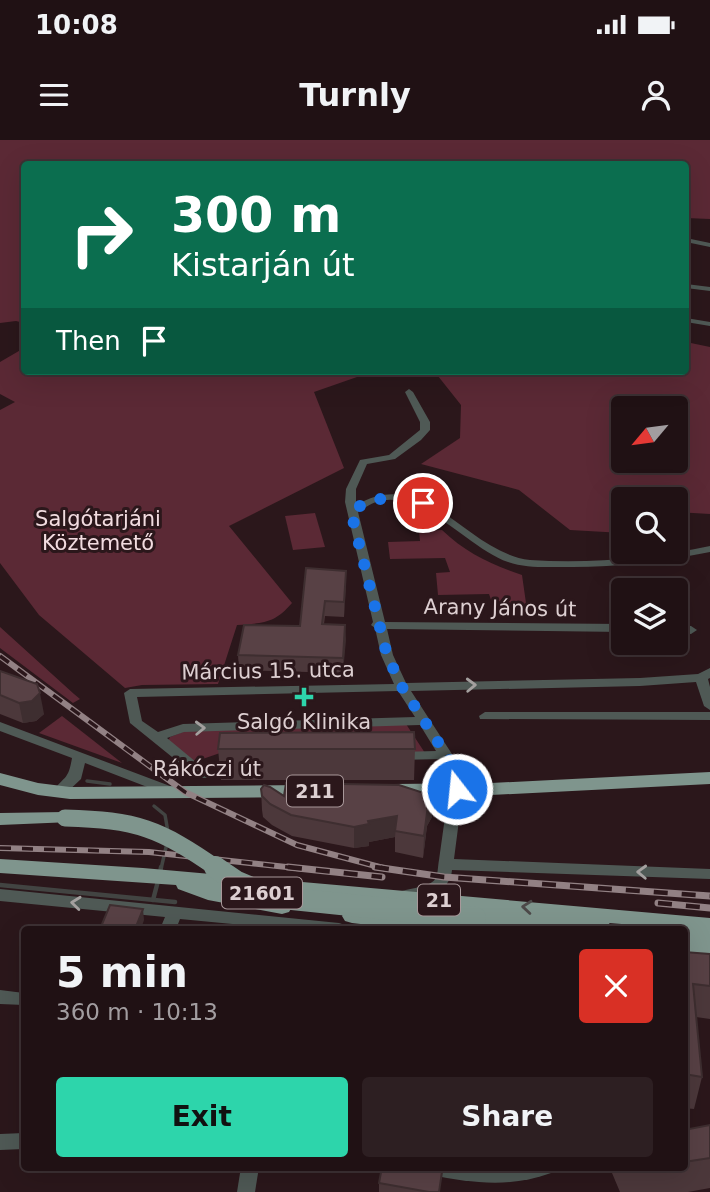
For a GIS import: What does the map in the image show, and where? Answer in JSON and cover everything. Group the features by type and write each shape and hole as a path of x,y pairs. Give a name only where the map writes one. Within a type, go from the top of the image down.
{"main road":[{"path":"377,790 710,778"},
{"name":"Rákóczi út","path":"0,779 59,792 322,791"},
{"name":"21601","path":"0,819 110,819 150,828 185,846 237,882 273,897 470,924 599,921"},
{"name":"21","path":"0,866 143,874 173,879 397,896 599,921 710,925"},
{"name":"21","path":"173,879 208,893 232,898 423,926"},
{"path":"688,936 710,939"},
{"path":"688,949 710,950"}],"street":[{"path":"689,241 710,245"},
{"path":"689,286 710,289"},
{"path":"689,320 710,324"},
{"path":"397,896 415,895 438,886 444,877 458,774 402,687 387,655 377,625 351,512 350,496 363,462 392,457 425,430 425,422 409,392"},
{"path":"350,496 377,499 390,497 423,503 497,554 530,564 632,564 710,549"},
{"path":"351,512 377,499"},
{"name":"Arany János út","path":"377,625 611,628"},
{"name":"Március 15. utca","path":"157,737 135,723 130,697 705,675 710,706"},
{"path":"485,716 710,716"},
{"path":"157,737 184,728 424,721"},
{"path":"0,726 173,792"},
{"path":"157,737 203,775"},
{"path":"59,792 76,776 79,755"},
{"path":"378,756 447,755"},
{"path":"429,789 443,795 454,809"},
{"path":"444,864 710,874"},
{"path":"0,895 306,926"},
{"path":"169,926 174,914"},
{"path":"0,997 21,999"},
{"path":"0,1142 21,1141"},
{"path":"246,1192 249,1171"},
{"path":"454,1171 482,1176 511,1175 528,1171"}],"green space":[{"path":"0,140 710,140 710,219 689,218 689,161 21,161 21,322 0,323"},
{"path":"689,343 710,347 710,514 688,513 688,487 611,487 611,532 570,530 519,490 421,464 460,438 461,405 437,375 689,375"},
{"name":"Salgótarjáni Köztemető","path":"21,350 21,375 366,375 314,392 344,468 229,526 292,603 274,619 237,625 218,684 142,685 125,688 39,615 0,563 0,410 15,402 0,394 0,362"},
{"path":"315,513 325,547 293,550 285,516"},
{"path":"442,530 479,557 522,575 527,610 495,611 489,594 438,595 436,573 450,572 445,558 390,559 388,542 420,541 419,531"},
{"path":"0,627 80,699 73,703 0,648"},
{"path":"62,716 122,763 39,733"},
{"path":"406,724 425,753 220,753 194,762 168,741 170,737 188,730"}],"building":[{"path":"306,568 346,571 344,602 325,601 322,624 345,625 343,658 238,655 244,625 300,626"},
{"path":"0,671 37,684 40,693 32,701 19,703 0,695"},
{"path":"414,732 415,749 218,749 220,733"},
{"path":"286,783 399,785 433,796 428,805 424,836 395,831 397,816 368,821 369,824 354,827 291,815 270,804 262,796 261,789 264,785 284,796"},
{"path":"110,905 143,909 136,926 101,926"},
{"path":"688,952 710,954 710,986 693,984 702,1077 688,1075"},
{"path":"710,1125 710,1158 688,1161 688,1129"},
{"path":"381,1171 442,1172 439,1192 379,1183"}],"waterway":[{"path":"87,781 110,784"},
{"path":"154,806 165,815 168,832"},
{"path":"161,869 167,843"},
{"path":"160,873 161,867"},
{"path":"153,900 158,881"},
{"path":"0,885 153,900"},
{"path":"153,900 175,902"}],"railway":[{"path":"0,656 185,792 297,845 385,868"},
{"path":"0,848 149,852 305,869"},
{"path":"288,867 382,877"},
{"path":"375,867 385,868"},
{"path":"385,868 444,877 710,896"},
{"path":"658,903 710,908"}],"place":[{"name":"Salgó Klinika","path":"304,697"}],"route":[{"path":"423,503 390,497 364,503 351,512 377,625 387,655 402,687 457,771 457,789"}]}
